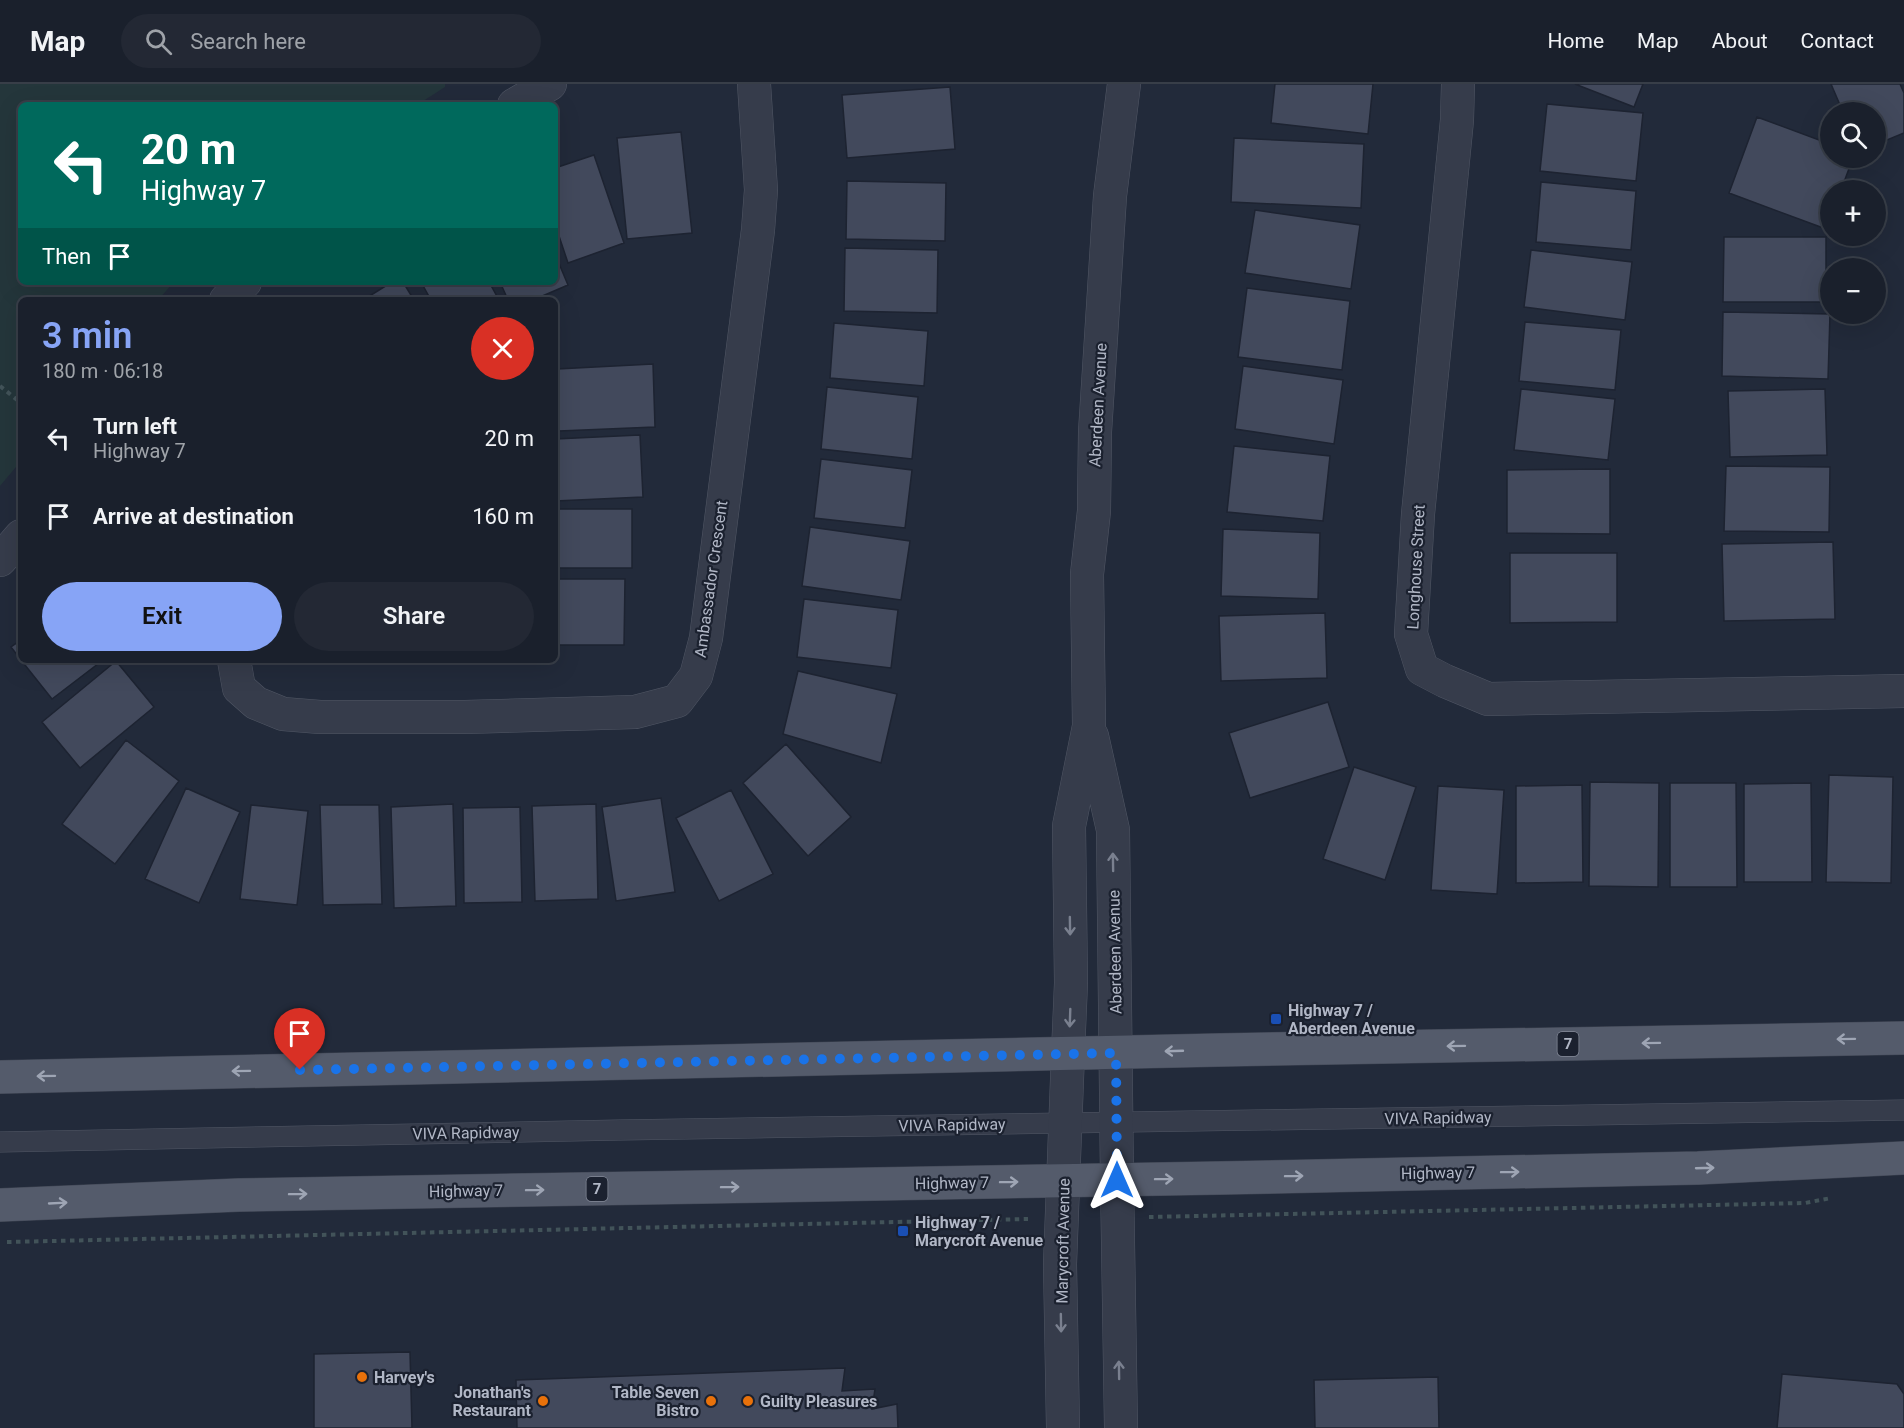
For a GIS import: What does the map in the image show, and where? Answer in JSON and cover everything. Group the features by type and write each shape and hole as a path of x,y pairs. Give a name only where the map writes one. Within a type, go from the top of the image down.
{"main road":[{"name":"7","path":"0,1077 1068,1053 1904,1038"},
{"name":"Highway 7","path":"0,1205 239,1195 1698,1168 1904,1158"}],"street":[{"path":"519,102 550,84"},
{"name":"Ambassador Crescent","path":"235,663 239,688 256,703 283,714 320,717 453,717 635,712 677,701 696,676 706,638 758,230 761,190 754,84"},
{"name":"Aberdeen Avenue","path":"1068,1053 1071,983 1069,826 1089,726 1087,574 1094,511 1095,432 1110,196 1124,84"},
{"name":"Longhouse Street","path":"1458,84 1457,120 1418,514 1414,576 1411,634 1422,669 1488,699 1904,691"},
{"path":"229,297 242,285"},
{"path":"0,560 18,539"},
{"name":"Aberdeen Avenue","path":"1089,726 1113,830 1117,1180"},
{"name":"Marycroft Avenue","path":"1063,1428 1060,1264 1068,1053"},
{"path":"1117,1180 1120,1428"}],"lane":[{"name":"VIVA Rapidway","path":"0,1142 1904,1110"}],"path":[{"path":"0,386 18,401"},
{"path":"0,1242 946,1220"}],"shaded area":[{"path":"0,84 445,84 445,87 422,102 18,102 18,285 171,285 161,297 18,297 18,465 0,486"}],"building":[{"path":"1275,84 1373,84 1368,134 1271,123"},
{"path":"1575,84 1643,84 1634,107"},
{"path":"1831,84 1900,84 1904,93 1904,133 1886,140 1886,102 1839,102"},
{"path":"950,87 955,149 847,158 842,95"},
{"path":"1547,104 1643,113 1636,181 1540,171"},
{"path":"1757,117 1820,140 1820,168 1849,168 1845,180 1820,180 1820,227 1729,193"},
{"path":"681,132 692,233 627,239 617,138"},
{"path":"1234,138 1364,144 1361,208 1231,202"},
{"path":"594,155 624,243 568,263 558,233 558,167"},
{"path":"847,181 946,183 945,241 846,239"},
{"path":"1541,182 1636,191 1631,250 1536,242"},
{"path":"1255,210 1360,225 1351,289 1245,273"},
{"path":"1724,237 1820,237 1820,246 1826,246 1826,258 1820,258 1820,302 1723,302"},
{"path":"845,248 938,250 937,313 844,311"},
{"path":"1531,250 1632,262 1625,320 1524,307"},
{"path":"558,261 568,285 540,297 507,297 501,285 558,285"},
{"path":"387,285 405,285 412,297 368,297"},
{"path":"423,285 491,285 497,297 429,297"},
{"path":"1247,288 1350,301 1342,370 1238,357"},
{"path":"1723,312 1820,314 1820,324 1830,324 1828,379 1722,376"},
{"path":"1525,322 1621,330 1615,390 1519,381"},
{"path":"834,323 928,331 924,386 830,378"},
{"path":"653,364 655,427 559,431 558,369"},
{"path":"1243,366 1343,380 1334,444 1235,429"},
{"path":"827,387 918,397 912,459 821,449"},
{"path":"1521,389 1615,399 1608,460 1514,450"},
{"path":"1825,389 1827,455 1730,457 1728,391"},
{"path":"640,435 643,497 558,501 558,439"},
{"path":"1234,446 1330,456 1323,521 1227,512"},
{"path":"821,459 912,470 905,528 814,518"},
{"path":"1726,466 1830,467 1829,532 1724,531"},
{"path":"1610,469 1610,534 1507,533 1507,470"},
{"path":"558,509 632,509 632,568 558,568"},
{"path":"810,527 910,541 901,600 802,586"},
{"path":"1223,529 1320,533 1318,599 1221,596"},
{"path":"1833,542 1835,619 1724,621 1722,544"},
{"path":"1510,553 1617,553 1617,622 1510,623"},
{"path":"558,579 625,579 624,645 558,645"},
{"path":"804,599 898,610 891,668 797,657"},
{"path":"1325,613 1327,678 1221,681 1219,616"},
{"path":"18,642 18,656 11,647"},
{"path":"23,663 99,663 52,699"},
{"path":"114,663 118,663 154,707 80,768 42,722"},
{"path":"798,671 897,694 881,763 783,734"},
{"path":"1328,702 1349,767 1250,798 1229,733"},
{"path":"126,740 179,781 115,864 62,824"},
{"path":"786,744 851,817 808,856 743,783"},
{"path":"1354,767 1416,787 1385,880 1323,859"},
{"path":"1829,775 1893,777 1891,883 1826,882"},
{"path":"1590,782 1659,783 1658,887 1589,886"},
{"path":"1670,783 1736,783 1737,887 1670,887"},
{"path":"1811,783 1812,882 1744,882 1744,784"},
{"path":"1582,785 1583,882 1516,883 1516,786"},
{"path":"1438,786 1504,790 1497,894 1431,890"},
{"path":"186,788 240,812 199,903 145,879"},
{"path":"731,790 773,874 719,901 676,818"},
{"path":"661,798 675,892 616,901 602,807"},
{"path":"453,804 456,906 394,908 391,807"},
{"path":"596,804 598,899 535,901 532,806"},
{"path":"251,805 308,811 297,905 240,899"},
{"path":"320,805 379,805 382,904 323,905"},
{"path":"520,807 522,902 464,903 463,808"},
{"path":"410,1352 412,1428 314,1428 314,1354"},
{"path":"845,1368 842,1391 875,1389 872,1409 897,1404 898,1428 517,1428 516,1380"},
{"path":"1782,1374 1897,1384 1904,1394 1904,1428 1777,1428"},
{"path":"1438,1377 1439,1428 1315,1428 1314,1380"}],"place":[{"name":"Highway 7 / Aberdeen Avenue","path":"1276,1019"},
{"name":"Highway 7 / Marycroft Avenue","path":"903,1231"},
{"name":"Harvey's","path":"362,1377"},
{"name":"Jonathan's Restaurant","path":"543,1401"},
{"name":"Table Seven Bistro","path":"711,1401"},
{"name":"Guilty Pleasures","path":"748,1401"}],"route":[{"path":"300,1070 1116,1053 1117,1180"}]}
